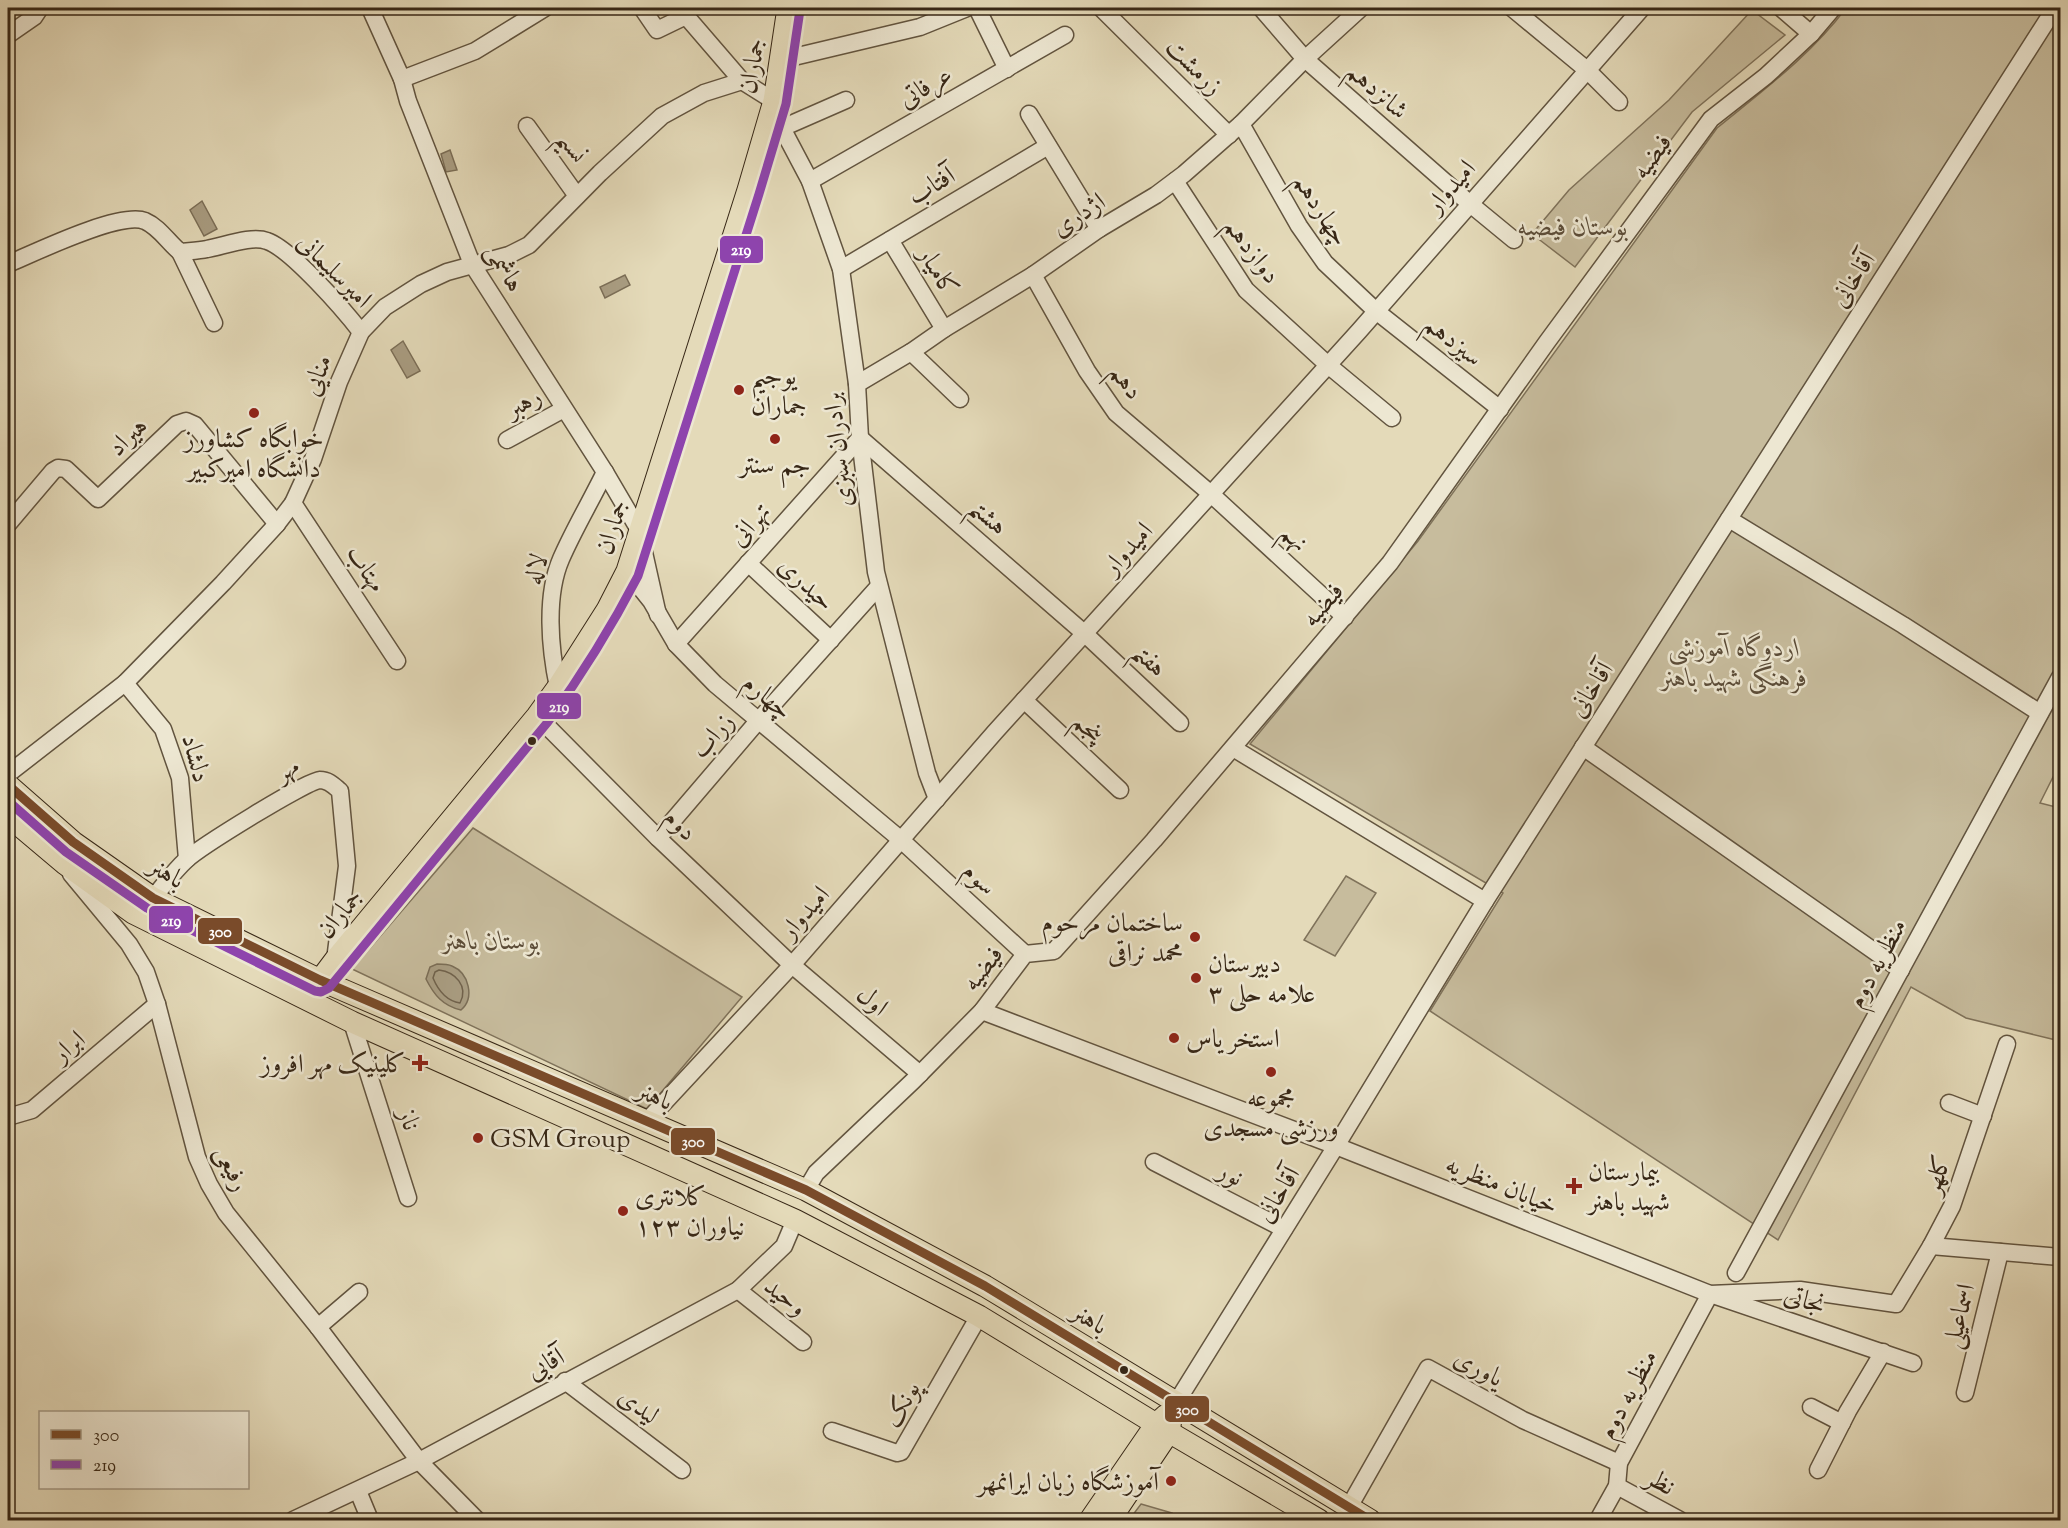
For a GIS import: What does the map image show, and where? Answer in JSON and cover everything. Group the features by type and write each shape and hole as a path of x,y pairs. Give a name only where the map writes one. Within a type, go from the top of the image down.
{"main road":[{"name":"جماران","path":"309,1001 320,980 335,960 537,716 607,610 627,571 774,101 788,8"},
{"name":"باهنر","path":"8,785 74,842 153,898 320,980 806,1190 985,1286 1175,1406 1370,1521"},
{"name":"باهنر","path":"8,816 65,864 133,913 352,1022 795,1220 979,1316 1319,1521"},
{"path":"795,1220 806,1190"},
{"path":"1110,1521 1175,1406"},
{"path":"1090,1521 1162,1428"}],"street":[{"path":"8,34 34,17 40,8"},
{"name":"هاشمی","path":"370,8 402,79 408,101 472,264 605,472 639,530 658,615"},
{"path":"402,79 475,51 545,8"},
{"path":"642,8 657,30 686,16 742,81 774,101"},
{"path":"780,60 920,27 967,8"},
{"path":"977,8 1007,69"},
{"name":"زرمشت","path":"1101,8 1235,129"},
{"name":"شانزدهم","path":"1261,8 1305,59 1514,240"},
{"name":"اژدری","path":"857,384 1033,275 1099,229 1175,181 1235,129 1305,59 1361,8"},
{"path":"1512,8 1587,70 1619,102"},
{"name":"امیدوار","path":"647,1121 792,965 900,839 1328,365 1642,8"},
{"path":"1781,8 1810,34"},
{"name":"فیضیه","path":"806,1190 816,1173 982,1011 1025,954 1054,951 1154,840 1390,564 1711,119 1766,76 1810,34 1833,8"},
{"name":"آقاخانی","path":"1175,1406 1485,901 2055,8"},
{"name":"عرفاتی","path":"810,181 1065,36"},
{"name":"منایی","path":"8,774 125,683 277,524 293,503 313,459 339,382 361,332 385,307 421,284 472,264 509,255 528,245 662,116 704,93 742,81"},
{"path":"782,128 846,100"},
{"name":"برادران سبزی","path":"774,101 782,128 810,181 841,269 857,384 860,438 876,572 927,772 937,799"},
{"path":"1029,114 1099,229"},
{"name":"نسیم","path":"527,126 577,196"},
{"name":"چهاردهم","path":"1235,129 1325,263 1376,311"},
{"name":"آفتاب","path":"841,269 1048,146"},
{"name":"دوازدهم","path":"1175,181 1246,290 1328,365 1392,418"},
{"path":"8,264 124,219 143,220 158,229 180,252 214,323"},
{"name":"امیرسلیمانی","path":"180,252 244,241 267,240 282,250 338,302 361,332"},
{"name":"کامیار","path":"890,240 944,329"},
{"name":"دهم","path":"1033,275 1087,370 1116,413 1211,494"},
{"name":"سیزدهم","path":"1376,311 1500,409"},
{"path":"911,352 960,399"},
{"name":"رهبر","path":"507,440 564,409"},
{"name":"هیراد","path":"8,524 58,468 66,470 98,499 177,424 186,421 195,425 277,524"},
{"name":"تهرانی","path":"676,644 860,438"},
{"name":"هشتم","path":"860,438 1084,633"},
{"name":"لاله","path":"558,687 552,656 552,597 560,561 605,472"},
{"name":"نهم","path":"1211,494 1345,617"},
{"name":"مهتاب","path":"293,503 397,661"},
{"path":"1729,519 1903,625 2040,713"},
{"name":"حیدری","path":"748,563 831,640"},
{"name":"چهارم","path":"627,571 651,602 676,644 715,684 900,839"},
{"name":"زراب","path":"658,838 758,721 879,586"},
{"name":"هفتم","path":"1084,633 1180,723"},
{"name":"منظریه دوم","path":"1736,1273 2061,677"},
{"name":"دلشاد","path":"125,683 163,729 180,778 187,859"},
{"name":"پنجم","path":"1024,700 1120,790"},
{"name":"دوم","path":"537,716 658,838 792,965"},
{"path":"1233,747 1485,901"},
{"path":"1583,747 1901,970"},
{"name":"مهر","path":"153,898 187,859 306,785 320,780 330,783 340,791 347,866 335,960"},
{"name":"سوم","path":"900,839 1025,954"},
{"name":"رفیعی","path":"65,864 86,894 129,944 146,972 157,1004 197,1157 226,1213 318,1327 419,1461 477,1521"},
{"name":"اول","path":"792,965 920,1074"},
{"name":"ابرار","path":"8,1117 32,1110 157,1004"},
{"name":"خیابان منظریه","path":"982,1011 1336,1146 1710,1294 1800,1290 1896,1304 1931,1246"},
{"name":"ناز","path":"352,1022 408,1198"},
{"name":"کلهر","path":"1931,1246 1952,1206 2007,1044"},
{"path":"1949,1103 1983,1116"},
{"name":"نور","path":"1154,1162 1284,1229"},
{"name":"آقایی","path":"293,1521 419,1461 738,1290 783,1246 795,1220"},
{"path":"1931,1246 2061,1257"},
{"name":"اسماعیلی","path":"1965,1393 2000,1252"},
{"name":"وحید","path":"738,1290 803,1341"},
{"path":"318,1327 359,1292"},
{"name":"منظریه دوم","path":"1598,1521 1617,1486 1619,1463 1710,1294"},
{"name":"نجاتی","path":"1710,1294 1913,1364"},
{"name":"پونک","path":"832,1431 897,1453 902,1452 979,1316"},
{"path":"1818,1470 1883,1352"},
{"name":"یاوری","path":"1349,1508 1428,1368 1523,1420 1619,1463"},
{"name":"لیدی","path":"565,1381 682,1470"},
{"path":"1811,1407 1842,1423"},
{"name":"نظر","path":"1617,1486 1680,1521"},
{"path":"358,1491 370,1521"}],"green space":[{"name":"اردوگاه آموزشی فرهنگی شهید باهنر","path":"1846,8 2060,8 2060,763 2040,803 2060,808 2060,1041 1966,1018 1911,987 1778,1240 1430,1011 1503,893 1250,744 1418,541 1717,128 1802,57"},
{"name":"بوستان فیضیه","path":"1752,10 1785,35 1692,112 1575,267 1532,234 1569,190 1669,100"},
{"name":"بوستان باهنر","path":"473,828 742,997 647,1109 352,969"},
{"path":"1346,876 1376,893 1335,956 1304,940"},
{"path":"1141,1504 1172,1513 1169,1520 1129,1520"}],"water":[{"path":"450,150 457,170 446,172 441,154"},
{"path":"202,201 217,229 204,236 190,210"},
{"path":"625,275 630,285 605,298 600,287"},
{"path":"403,341 420,371 407,378 391,350"},
{"path":"447,964 463,974 469,993 461,1010 449,1006 440,999 426,979 430,967"}],"transit line":[{"name":"219","path":"8,801 66,852 147,908 315,991 321,992 329,988 547,723 595,651 638,576 786,104 800,10"},
{"name":"300","path":"8,785 73,842 153,898 320,980 806,1190 985,1286 1370,1520"}],"place":[{"name":"یوجیم جماران","path":"739,390"},
{"name":"خوابگاه کشاورز دانشگاه امیرکبیر","path":"254,413"},
{"name":"جم سنتر","path":"775,439"},
{"name":"ساختمان مرحوم محمد نراقی","path":"1195,937"},
{"name":"دبیرستان علامه حلی ۳","path":"1196,978"},
{"name":"استخر یاس","path":"1174,1038"},
{"name":"کلینیک مهر افروز","path":"420,1063"},
{"name":"مجموعه ورزشی مسجدی","path":"1271,1072"},
{"name":"GSM Group","path":"478,1138"},
{"name":"بیمارستان شهید باهنر","path":"1574,1186"},
{"name":"کلانتری ۱۲۳ نیاوران","path":"623,1211"},
{"name":"آموزشگاه زبان ایرانمهر","path":"1171,1481"}]}
